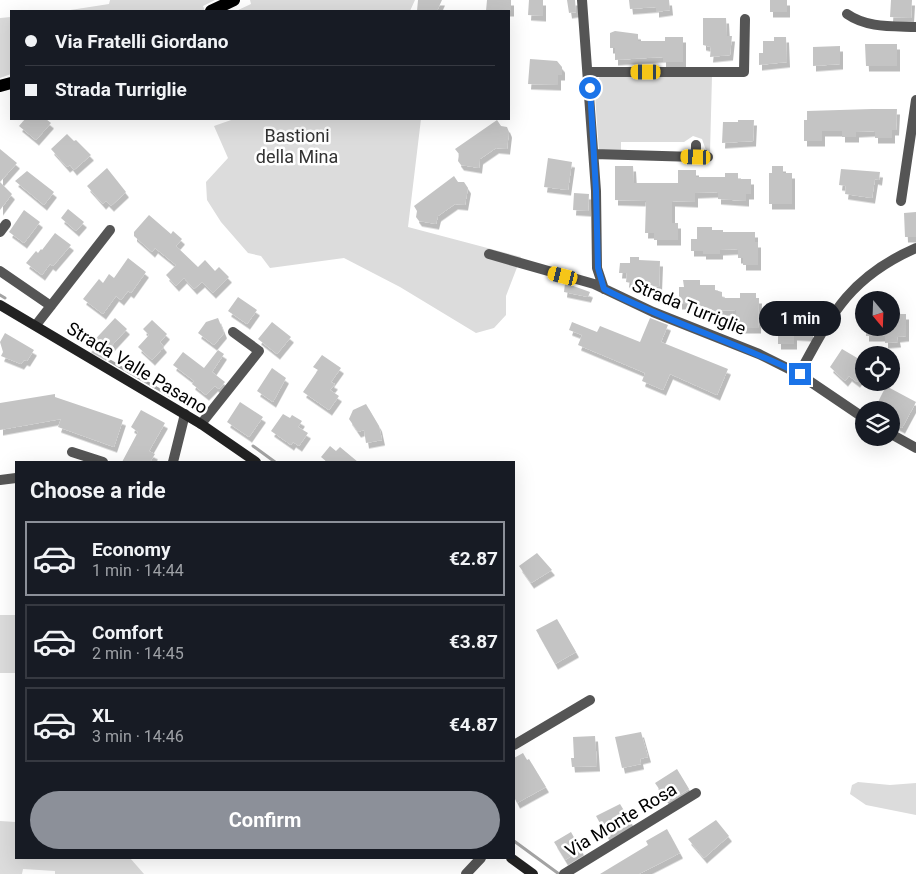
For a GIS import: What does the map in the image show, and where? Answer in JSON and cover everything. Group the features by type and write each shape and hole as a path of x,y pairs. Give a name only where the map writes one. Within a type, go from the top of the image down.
{"main road":[{"path":"213,10 234,0"}],"street":[{"path":"582,0 594,154 598,268 604,289"},
{"path":"847,14 855,20 871,25 916,27"},
{"path":"588,72 744,72 745,18"},
{"path":"901,201 916,100"},
{"path":"696,145 696,157"},
{"path":"594,154 708,157"},
{"path":"36,326 110,230"},
{"path":"800,374 826,325 842,301 859,282 898,255 916,248"},
{"name":"Strada Turriglie","path":"489,254 594,284 652,312 760,354 800,374 855,412"},
{"path":"0,271 51,306"},
{"name":"Strada Valle Pasano","path":"0,304 185,414 255,461"},
{"path":"201,424 259,351 233,332"},
{"path":"173,461 185,414"},
{"path":"900,439 916,448"},
{"path":"72,452 101,461"},
{"path":"0,480 15,478"},
{"path":"515,744 590,700"},
{"name":"Via Monte Rosa","path":"567,872 696,793"},
{"path":"466,874 480,859"},
{"path":"512,859 532,874"}],"green space":[{"path":"110,0 215,0 203,6 205,10 70,10 109,4"},
{"path":"250,0 415,0 410,10 238,10 251,4"},
{"path":"10,17 10,74 0,78 0,18"},
{"path":"601,76 712,76 710,153 707,153 702,139 693,136 684,142 621,142 621,152 599,152 594,82"},
{"name":"Bastioni della Mina","path":"231,120 421,120 408,227 521,257 506,296 506,315 494,328 476,333 400,287 344,258 270,268 261,256 248,253 221,222 207,200 206,182 228,158 214,126"},
{"path":"0,615 15,615 15,673 0,673"},
{"path":"858,782 890,785 916,783 916,815 866,805 850,794 852,785"},
{"path":"0,821 15,822 15,859 131,859 144,874 55,874 55,871 23,869 22,874 0,874"}],"building":[{"path":"418,0 442,0 437,10 417,10"},
{"path":"487,0 511,0 511,11 486,10"},
{"path":"529,0 543,0 543,16 528,15"},
{"path":"567,0 575,0 576,12 569,13"},
{"path":"629,0 669,0 670,10 656,12 656,7 630,9"},
{"path":"770,0 787,0 787,12 770,12"},
{"path":"891,0 912,0 911,18 890,17"},
{"path":"703,18 726,18 727,36 732,36 730,55 710,57 711,47 703,45"},
{"path":"615,31 638,34 638,41 665,41 665,37 683,37 683,62 663,62 663,57 615,60 615,48 610,48 610,33"},
{"path":"774,37 786,37 787,62 759,65 759,53 763,53 763,41 774,41"},
{"path":"865,44 897,44 897,66 866,66"},
{"path":"840,46 840,64 813,66 813,47"},
{"path":"530,59 557,61 562,67 562,75 558,75 558,85 528,84"},
{"path":"897,109 896,130 892,130 892,138 875,138 875,131 856,132 856,137 842,137 842,131 822,131 822,141 804,141 804,120 807,120 807,111"},
{"path":"24,120 47,120 51,123 36,140 19,126"},
{"path":"497,120 501,126 507,127 509,132 507,149 496,148 480,159 479,168 461,165 458,161 459,154 455,149"},
{"path":"738,120 754,120 753,141 722,143 723,122 738,122"},
{"path":"67,134 91,155 74,170 70,165 67,167 51,149"},
{"path":"0,149 17,163 0,182"},
{"path":"548,158 572,162 568,190 544,187"},
{"path":"615,166 633,166 634,183 678,183 678,170 696,170 696,177 725,177 725,173 738,173 738,179 751,179 751,194 746,194 746,201 718,199 718,192 695,193 695,202 672,201 672,223 678,223 678,240 654,240 654,233 645,233 646,201 615,200"},
{"path":"772,166 783,166 783,173 792,173 792,204 769,204 769,173 772,173"},
{"path":"107,168 126,192 111,206 106,201 103,204 87,186"},
{"path":"841,169 880,172 879,180 875,179 872,198 845,194 846,186 839,185"},
{"path":"27,171 54,192 44,205 15,181"},
{"path":"454,176 458,182 464,182 468,188 465,205 455,204 438,216 436,224 419,221 416,217 417,211 414,206"},
{"path":"0,182 12,194 0,210"},
{"path":"574,193 589,194 588,211 573,210"},
{"path":"68,209 84,222 76,231 61,218"},
{"path":"24,210 40,222 24,243 9,232"},
{"path":"916,212 916,237 905,237 904,213"},
{"path":"149,215 171,234 173,231 182,239 176,246 198,267 205,260 215,271 219,267 229,277 213,293 202,282 194,289 184,278 176,286 166,275 176,265 155,248 152,252 134,236 134,232"},
{"path":"697,227 712,227 712,230 723,230 723,232 755,232 755,242 758,242 758,265 743,265 743,258 738,258 738,249 720,250 720,254 703,254 703,251 691,251 691,239 697,239"},
{"path":"55,233 71,245 53,266 50,264 42,275 26,263 36,251 38,253 42,250"},
{"path":"630,257 639,257 639,260 660,261 659,287 654,286 654,289 641,289 641,285 626,282 627,273 619,273 620,263 630,263"},
{"path":"128,258 146,272 131,293 128,291 121,300 116,296 103,314 83,299 99,279 103,283 109,274 114,278"},
{"path":"683,280 700,280 700,285 715,285 715,290 722,292 722,298 740,298 740,293 756,293 756,298 759,298 758,328 740,328 740,320 736,320 736,310 699,311 699,304 679,304 679,287 684,287"},
{"path":"565,283 590,292 588,297 564,292"},
{"path":"238,297 257,310 247,324 228,311"},
{"path":"788,311 812,311 812,330 810,330 810,336 794,335 794,344 778,344 778,317 787,317"},
{"path":"900,314 906,314 906,336 897,337 898,342 885,343 885,336 900,336"},
{"path":"115,318 127,329 103,355 88,347"},
{"path":"218,318 224,333 214,345 198,333 206,322"},
{"path":"650,318 668,325 661,342 728,369 717,395 670,374 663,390 642,381 645,373 578,345 582,335 569,330 572,322 597,332 600,326 640,342"},
{"path":"152,320 167,334 160,342 164,347 152,360 138,347 149,335 143,329"},
{"path":"272,322 291,337 277,354 258,339"},
{"path":"5,333 34,350 27,361 24,360 21,364 1,356 3,352 0,342"},
{"path":"842,349 855,357 855,380 849,376 845,381 830,367"},
{"path":"218,350 224,354 212,372 225,382 219,389 215,386 206,395 192,384 194,381 173,365 183,352 204,368"},
{"path":"322,355 341,368 331,382 335,384 330,390 339,396 329,410 303,392 318,370 313,367"},
{"path":"272,368 286,378 273,402 257,391"},
{"path":"884,391 895,391 916,402 902,428 900,427 900,401 878,401"},
{"path":"55,394 55,397 123,420 114,447 58,427 61,419 0,430 0,403"},
{"path":"240,402 263,417 249,437 227,422"},
{"path":"366,404 379,426 382,440 366,443 364,430 358,432 349,419 353,410"},
{"path":"141,410 165,423 149,451 155,454 151,461 123,461 138,432 131,427"},
{"path":"283,414 290,418 292,415 302,421 298,427 308,433 299,446 293,442 291,445 271,431"},
{"path":"330,446 336,451 340,447 357,461 326,461 321,457"},
{"path":"537,553 552,570 531,583 519,566"},
{"path":"557,619 576,652 555,664 536,630"},
{"path":"641,732 648,757 640,759 641,764 622,768 615,737"},
{"path":"595,736 597,766 572,767 571,758 574,758 573,737"},
{"path":"523,753 527,760 529,759 546,787 517,803 515,799 515,757"},
{"path":"677,769 689,789 668,802 655,783"},
{"path":"620,804 631,822 607,836 596,816"},
{"path":"716,820 729,836 704,858 688,839"},
{"path":"667,829 680,853 639,874 600,874 648,845 646,841"},
{"path":"571,832 581,850 565,860 554,842"}],"waterway":[{"path":"0,295 5,298"},
{"path":"110,361 172,397"},
{"path":"253,446 274,461"},
{"path":"515,842 559,874"}],"route":[{"path":"590,88 598,268 599,279 604,289 652,312 760,354 800,374"}]}
